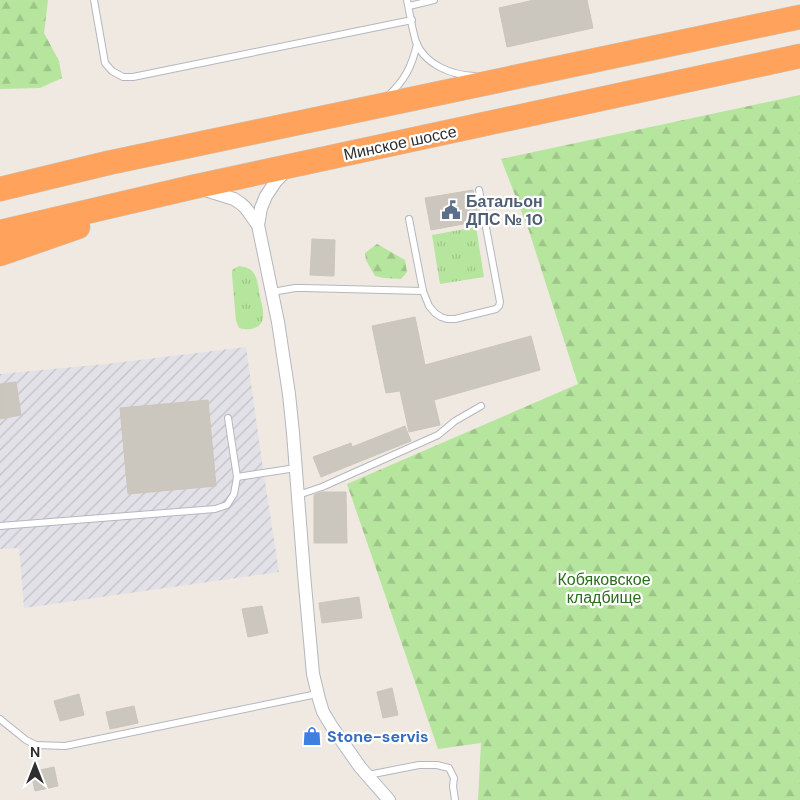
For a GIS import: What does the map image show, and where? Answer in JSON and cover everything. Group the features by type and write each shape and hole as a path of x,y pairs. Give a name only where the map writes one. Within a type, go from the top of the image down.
{"highway":[{"path":"0,189 108,163 800,17"},
{"name":"Минское шоссе","path":"0,232 186,188 800,56"},
{"path":"0,174 108,163"},
{"path":"0,254 186,188"}],"street":[{"path":"292,165 276,181 266,196 261,208 258,225 279,328 289,394 313,674 323,712 332,728 360,767 389,800"},
{"path":"186,188 234,199 247,209 258,225"}],"lane":[{"path":"94,0 105,63 112,71 123,77 133,77 412,20"},
{"path":"434,0 408,3 417,44 428,59 442,69 452,73 486,77 523,75"},
{"path":"375,106 392,93 405,76 412,64 417,44"},
{"path":"409,219 423,290 429,306 435,313 447,319 455,319 496,309 500,302 479,190"},
{"path":"272,292 295,288 423,290"},
{"path":"298,495 322,488 438,435 455,421 480,406"},
{"path":"0,526 215,509 227,505 234,494 237,477 228,418"},
{"path":"237,477 296,468"},
{"path":"0,719 26,740 36,745 65,746 318,694"},
{"path":"368,776 418,765 437,765 449,768 454,778 454,800"}],"shaded area":[{"path":"246,347 279,572 24,608 19,548 0,549 0,374 106,364"}],"green space":[{"path":"0,0 48,0 44,33 59,61 62,78 40,88 0,89"},
{"name":"Кобяковское кладбище","path":"800,95 800,800 478,800 481,743 438,749 347,484 578,384 529,231 501,159"},
{"path":"476,227 484,277 440,284 432,235"},
{"path":"377,244 405,260 407,272 401,279 375,276 366,260 365,253"},
{"path":"239,266 250,269 255,275 263,309 261,324 251,329 239,328 236,321 232,270"}],"building":[{"path":"534,0 587,0 593,28 507,47 499,8"},
{"path":"473,190 479,221 431,230 425,198"},
{"path":"312,239 335,240 334,276 310,275"},
{"path":"415,317 425,365 531,336 540,370 434,400 440,425 409,432 400,391 386,393 372,326"},
{"path":"16,382 21,415 0,419 0,384"},
{"path":"208,400 216,486 128,494 120,408"},
{"path":"405,426 411,441 321,477 313,457 351,443 352,447"},
{"path":"322,492 346,492 347,543 314,543 314,495"},
{"path":"359,597 362,618 322,623 319,603"},
{"path":"262,606 268,633 248,637 242,609"},
{"path":"392,688 398,715 383,718 377,692"},
{"path":"79,694 84,715 60,721 54,701"},
{"path":"134,706 138,723 110,729 106,712"},
{"path":"54,767 58,786 35,791 31,772"}],"place":[{"name":"Батальон ДПС № 10","path":"451,210"},
{"name":"Stone-servis","path":"312,736"}]}
